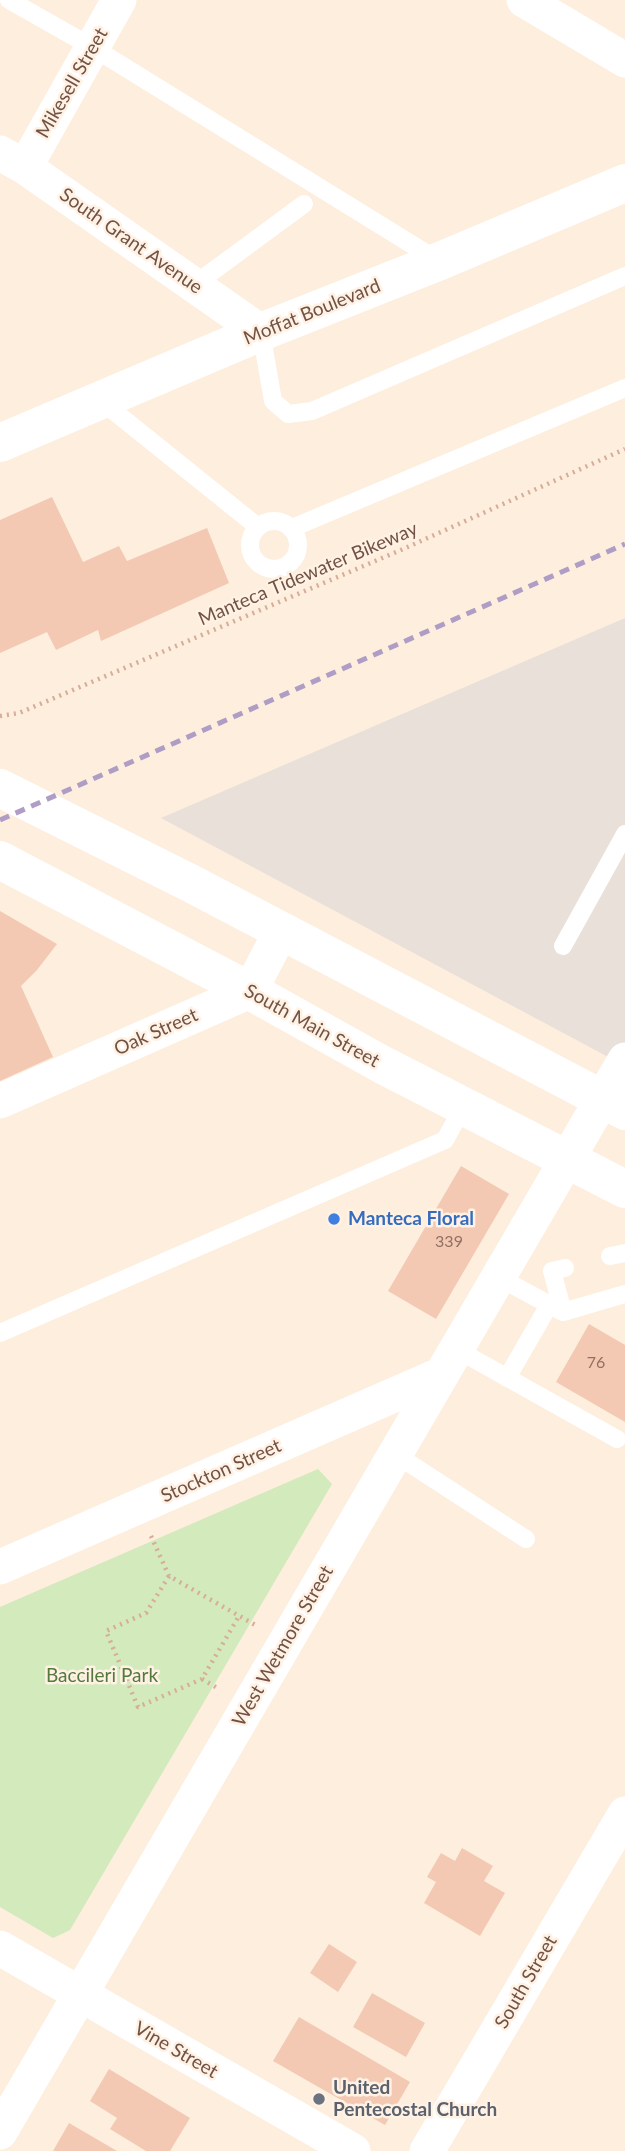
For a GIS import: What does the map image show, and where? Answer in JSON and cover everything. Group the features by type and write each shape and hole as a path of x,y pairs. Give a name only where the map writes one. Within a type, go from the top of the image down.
{"main road":[{"name":"Moffat Boulevard","path":"0,443 261,332 440,261 625,183"},
{"path":"0,788 281,930 614,1105"},
{"name":"South Main Street","path":"0,860 250,991 381,1064 625,1189"}],"street":[{"name":"Mikesell Street","path":"12,160 92,47 119,0"},
{"path":"524,0 625,60"},
{"name":"South Grant Avenue","path":"12,160 261,332"},
{"path":"250,991 281,930"},
{"name":"Oak Street","path":"0,1101 250,991"},
{"name":"West Wetmore Street","path":"0,2132 567,1160 614,1105 625,1060"},
{"name":"Stockton Street","path":"0,1567 138,1507 449,1362"},
{"name":"South Street","path":"427,2151 625,1814"},
{"name":"Vine Street","path":"0,1948 353,2151"}],"lane":[{"path":"9,0 92,47 440,261"},
{"path":"194,285 304,204"},
{"path":"261,332 273,401 288,414 312,411 625,276"},
{"path":"292,528 625,388"},
{"path":"100,400 258,527"},
{"path":"278,520 292,528 297,535 298,551 289,564 274,569 260,565 251,552 251,536 258,527 278,520"},
{"path":"563,946 625,834"},
{"path":"0,1333 445,1140 463,1107"},
{"path":"507,1378 556,1308 552,1271 565,1268"},
{"path":"498,1277 556,1308 625,1294"},
{"path":"449,1362 507,1378 617,1439"},
{"path":"395,1454 526,1539"}],"path":[{"name":"Manteca Tidewater Bikeway","path":"0,716 19,713 388,555 625,449"},
{"path":"138,1507 169,1576 285,1642"},
{"path":"169,1576 146,1613 106,1631 138,1707 202,1679 239,1616"}],"shaded area":[{"path":"625,618 625,1066 161,818"}],"green space":[{"name":"Baccileri Park","path":"318,1469 332,1484 70,1930 53,1938 0,1907 0,1607"}],"building":[{"path":"52,497 83,562 119,546 127,561 207,528 229,583 101,641 98,630 56,650 47,632 0,653 0,520"},
{"path":"0,911 57,944 21,986 53,1057 0,1081"},
{"path":"461,1166 509,1194 436,1319 388,1291"},
{"path":"589,1324 625,1345 625,1422 556,1382"},
{"path":"462,1848 493,1866 484,1881 505,1893 480,1936 424,1903 436,1882 427,1877 441,1853 455,1861"},
{"path":"329,1944 357,1962 338,1992 310,1973"},
{"path":"372,1993 425,2023 406,2057 353,2027"},
{"path":"299,2017 410,2082 385,2125 273,2061"},
{"path":"109,2069 190,2118 170,2151 146,2151 110,2129 117,2118 90,2101"},
{"path":"69,2123 117,2151 53,2151"}],"railway":[{"path":"0,820 625,544"}],"place":[{"name":"Manteca Floral","path":"334,1219"},
{"name":"United Pentecostal Church","path":"319,2099"}]}
